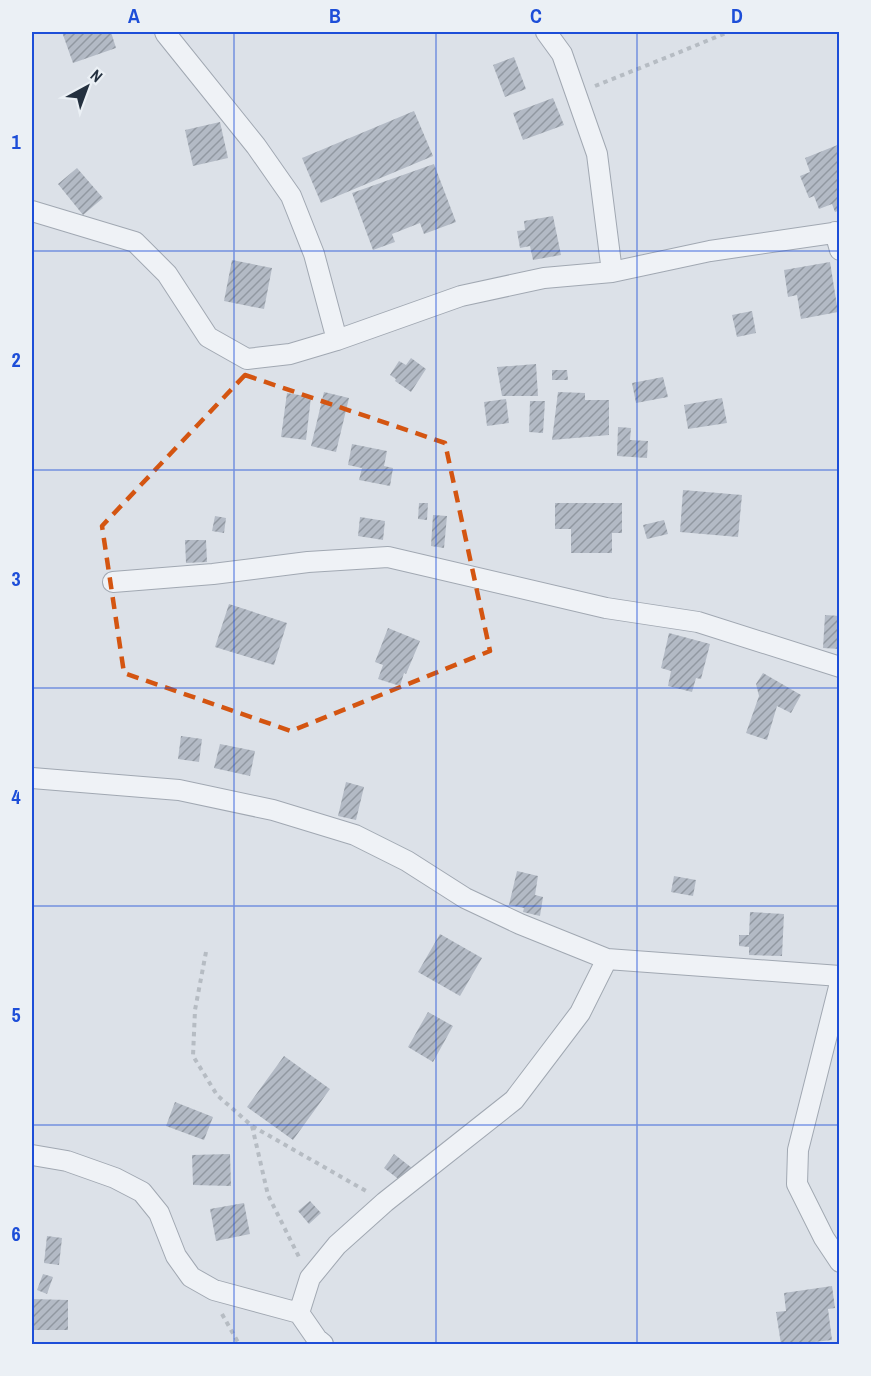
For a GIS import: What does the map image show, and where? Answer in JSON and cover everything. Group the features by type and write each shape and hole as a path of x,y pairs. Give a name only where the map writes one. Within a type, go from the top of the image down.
{"street":[{"path":"165,32 256,146 291,196 315,254 337,340"},
{"path":"546,32 562,54 597,154 612,272"},
{"path":"32,211 135,242 167,274 208,337 247,359 290,354 337,340 461,296 543,278 612,272 710,251 838,238"},
{"path":"113,582 213,574 308,562 388,557 606,609 698,622 840,667"},
{"path":"32,778 179,790 273,810 355,835 407,861 465,898 519,924 607,959 840,976"},
{"path":"299,1312 310,1278 338,1245 385,1202 513,1100 580,1013 607,959"},
{"path":"840,983 798,1150 797,1184 824,1238 840,1262"},
{"path":"32,1155 68,1161 115,1178 142,1192 159,1213 176,1256 191,1277 214,1290 299,1312 316,1340 323,1344"}],"path":[{"path":"576,94 728,32"},
{"path":"206,952 195,1010 193,1056 217,1095 252,1126 385,1202"},
{"path":"252,1126 268,1195 310,1278"}],"highlighted area":[{"path":"245,375 445,443 490,651 291,731 124,673 102,526"}],"building":[{"path":"62,32 111,32 116,48 73,63"},
{"path":"514,57 526,89 505,97 493,65"},
{"path":"553,98 564,125 523,140 513,113"},
{"path":"414,111 433,156 321,203 302,158"},
{"path":"220,122 228,158 193,166 185,130"},
{"path":"840,144 840,210 835,212 832,204 819,209 814,196 809,198 800,176 810,172 805,158"},
{"path":"434,164 456,222 424,234 420,223 392,234 395,242 373,250 352,193"},
{"path":"77,168 103,198 83,215 58,184"},
{"path":"553,216 561,255 533,260 530,246 520,248 517,231 525,230 524,221"},
{"path":"232,260 272,268 264,309 224,301"},
{"path":"830,262 838,312 801,319 797,295 788,297 784,270"},
{"path":"752,311 756,333 737,337 732,315"},
{"path":"411,358 426,369 411,392 390,375 399,361 406,365"},
{"path":"536,364 538,396 502,396 497,367"},
{"path":"552,370 567,370 568,380 552,380"},
{"path":"663,377 668,397 636,403 632,383"},
{"path":"324,392 349,398 336,452 311,446"},
{"path":"558,392 585,393 585,400 609,400 609,435 552,440"},
{"path":"287,393 311,397 306,440 281,437"},
{"path":"722,398 727,423 688,429 684,405"},
{"path":"506,399 509,423 487,426 484,402"},
{"path":"530,401 545,401 543,433 529,432"},
{"path":"618,427 631,428 630,440 648,441 647,458 617,456"},
{"path":"352,444 387,451 384,466 393,468 390,486 359,480 362,468 348,465"},
{"path":"683,490 742,495 738,537 680,532"},
{"path":"419,503 428,503 427,520 418,519"},
{"path":"555,503 622,503 622,533 612,533 612,553 571,553 571,529 555,529"},
{"path":"433,515 447,516 444,548 431,546"},
{"path":"215,516 226,518 224,533 212,531"},
{"path":"360,517 385,521 383,540 358,536"},
{"path":"664,520 668,534 647,539 643,525"},
{"path":"185,540 206,540 207,562 186,563"},
{"path":"229,604 287,623 274,665 215,647"},
{"path":"825,615 840,616 840,649 823,648"},
{"path":"388,628 420,641 400,686 378,679 383,665 375,662"},
{"path":"669,633 710,644 701,679 696,678 692,692 668,686 671,671 661,668"},
{"path":"763,673 801,695 791,713 777,706 767,740 746,733 759,696 756,684"},
{"path":"181,736 202,739 199,762 178,759"},
{"path":"220,744 255,751 250,776 214,768"},
{"path":"346,782 364,787 356,820 338,816"},
{"path":"517,871 538,876 535,895 543,897 540,916 523,912 524,908 509,905"},
{"path":"674,876 696,880 693,896 671,892"},
{"path":"750,912 784,914 782,956 749,955 749,947 739,946 739,935 749,935"},
{"path":"440,934 482,958 460,996 418,972"},
{"path":"428,1012 453,1026 433,1062 408,1047"},
{"path":"284,1056 330,1089 293,1140 247,1107"},
{"path":"175,1102 213,1117 204,1140 166,1126"},
{"path":"230,1154 231,1186 193,1185 192,1155"},
{"path":"394,1154 412,1168 401,1181 384,1168"},
{"path":"310,1201 321,1213 309,1224 298,1211"},
{"path":"244,1203 250,1234 216,1241 210,1209"},
{"path":"47,1236 62,1238 59,1265 44,1263"},
{"path":"43,1274 53,1277 47,1294 37,1290"},
{"path":"832,1286 835,1308 828,1309 832,1340 781,1344 776,1312 786,1311 784,1293"},
{"path":"32,1299 68,1300 68,1330 32,1330"}]}
